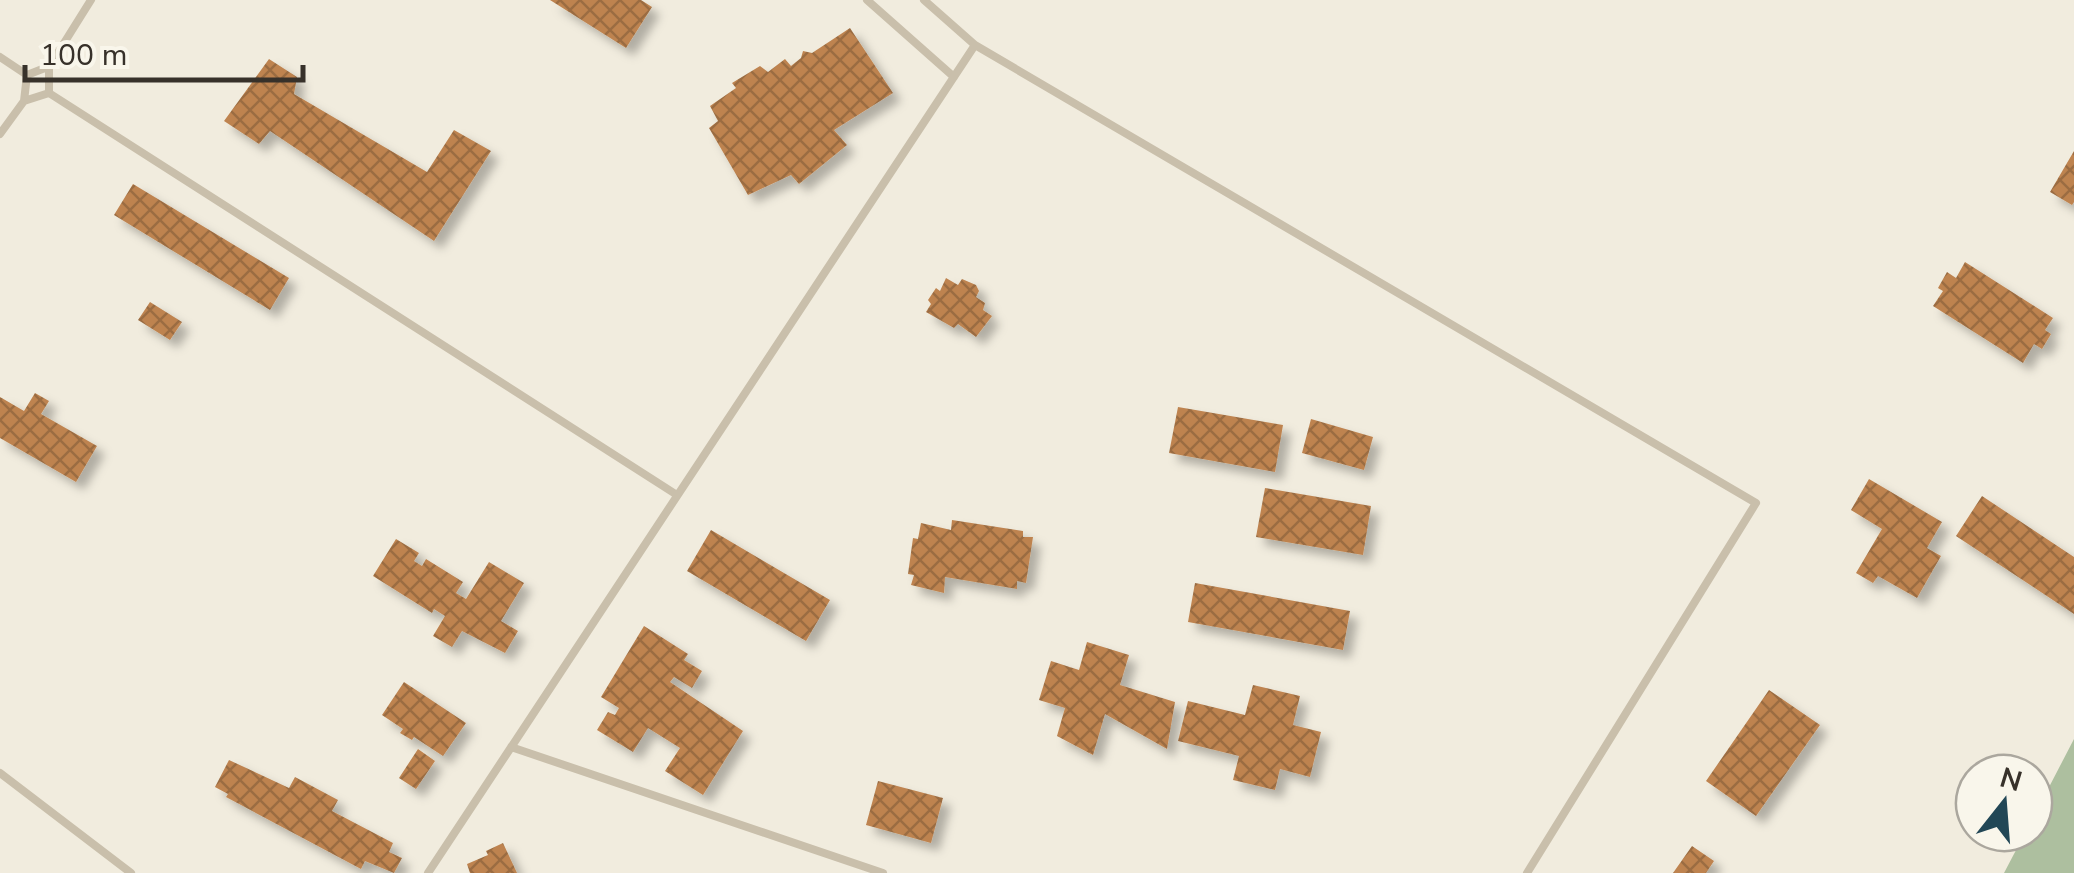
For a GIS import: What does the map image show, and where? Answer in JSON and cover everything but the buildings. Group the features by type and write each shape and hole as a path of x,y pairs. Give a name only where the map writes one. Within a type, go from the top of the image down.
{"lane":[{"path":"48,93 50,66 91,0"},
{"path":"867,0 954,77"},
{"path":"924,0 975,45 1756,503 1527,873"},
{"path":"428,873 975,45"},
{"path":"0,57 27,75"},
{"path":"27,75 50,66"},
{"path":"0,134 24,101 27,75"},
{"path":"24,101 48,93"},
{"path":"48,93 676,495"},
{"path":"511,747 883,873"},
{"path":"0,773 131,873"}],"green space":[{"path":"2074,739 2074,873 2004,873 2014,853 2054,853 2054,778"}]}
